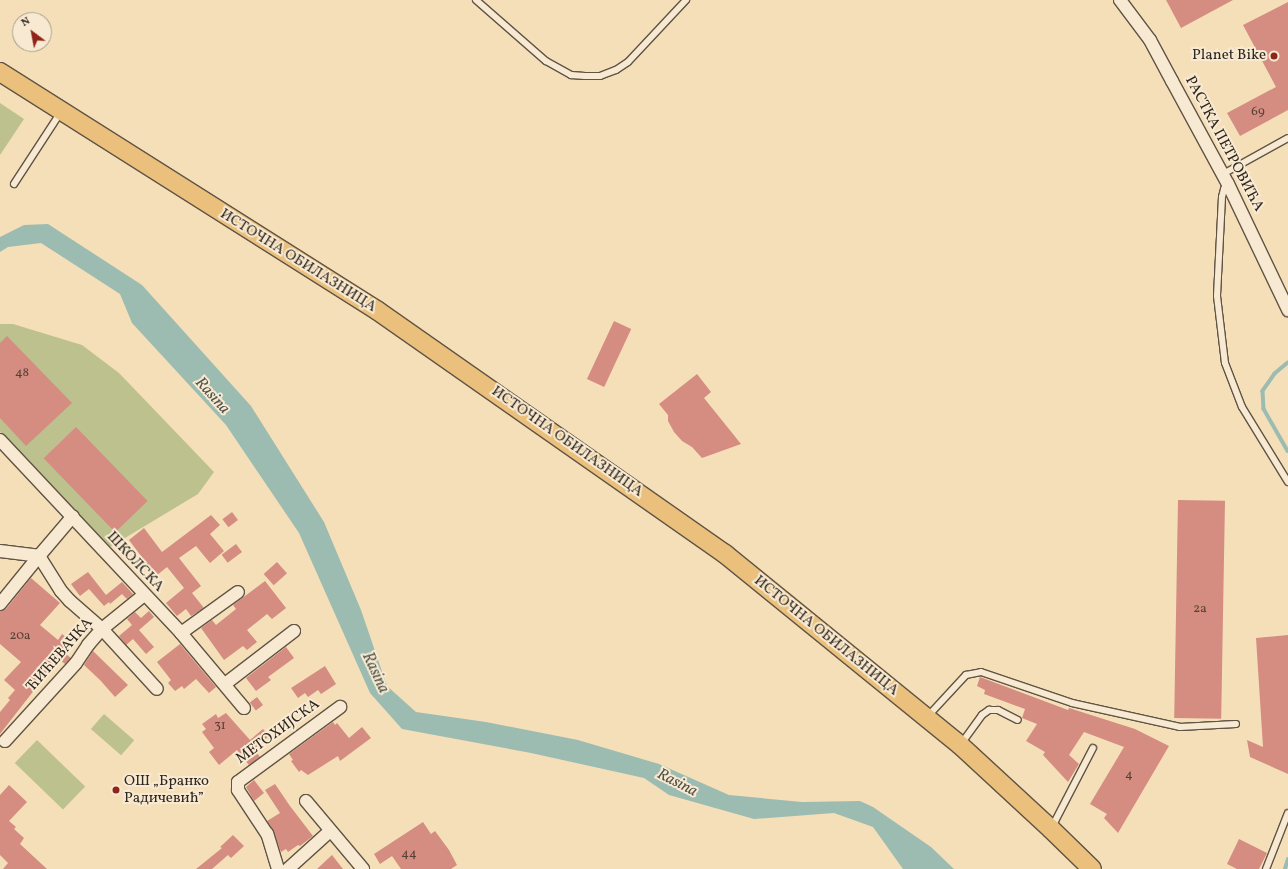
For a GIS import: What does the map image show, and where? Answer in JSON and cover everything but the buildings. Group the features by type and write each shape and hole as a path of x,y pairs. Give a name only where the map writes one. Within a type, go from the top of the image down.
{"main road":[{"name":"ИСТОЧНА ОБИЛАЗНИЦА","path":"0,72 378,311 597,463 724,554 820,630 926,719 960,745 1092,869"}],"street":[{"name":"РАСТКА ПЕТРОВИЋА","path":"1120,0 1150,40 1226,179 1288,310"},
{"name":"ШКОЛСКА","path":"0,440 73,516 181,633 244,708"},
{"path":"0,604 73,516"},
{"path":"0,551 39,556"},
{"path":"39,556 61,591 70,601 102,629 157,689"},
{"path":"181,633 238,592"},
{"name":"ЋИЋЕВАЧКА","path":"5,741 76,663 88,645 102,629 144,594"},
{"path":"225,684 294,632"},
{"name":"МЕТОХИЈСКА","path":"278,869 267,834 237,788 238,782 340,707"},
{"path":"306,801 362,869"},
{"path":"288,869 330,831"}],"lane":[{"path":"476,0 546,61 570,75 600,76 616,70 628,62 686,0"},
{"path":"14,184 62,111"},
{"path":"1288,138 1226,179 1222,197 1217,296 1225,363 1242,407 1288,482"},
{"path":"926,719 966,675 982,672 1072,703 1180,727 1236,724"},
{"path":"960,745 982,714 989,710 998,710 1018,720"},
{"path":"1051,829 1093,748"},
{"path":"1266,869 1288,813"}],"green space":[{"path":"0,103 24,119 0,155"},
{"path":"0,324 13,324 82,345 119,373 214,472 198,494 110,547 0,432"},
{"path":"104,714 134,740 121,755 91,729"},
{"path":"37,740 85,787 63,810 15,763"}],"water":[{"name":"Rasina","path":"48,224 142,285 251,406 324,522 361,610 387,686 416,712 486,722 578,740 659,764 729,795 802,802 860,801 873,807 931,847 954,869 903,869 873,827 834,813 754,819 669,795 644,778 531,753 402,729 370,693 299,533 226,425 132,323 120,294 41,243 8,247 0,252 0,237 24,225"}],"waterway":[{"path":"1288,363 1275,374 1263,391 1264,409 1288,451"},
{"path":"1285,869 1288,859"}],"place":[{"name":"Planet Bike","path":"1274,56"},
{"name":"ОШ „Бранко Радичевић”","path":"116,790"}]}
